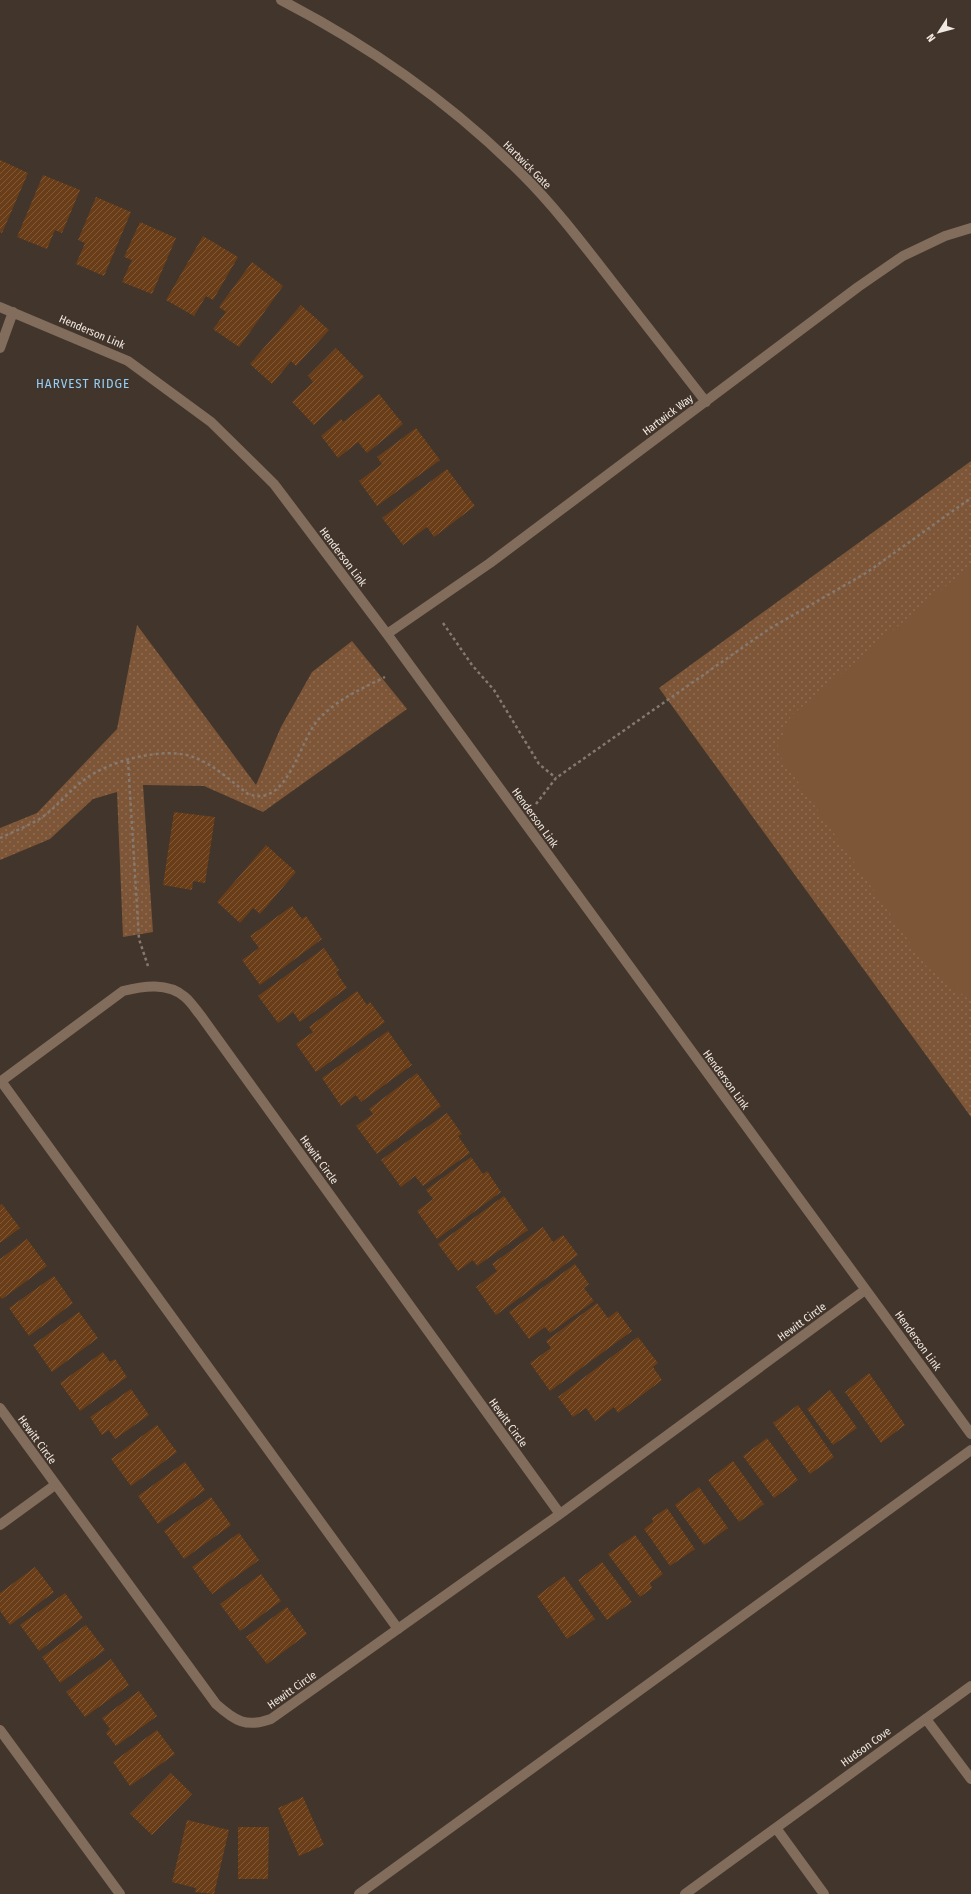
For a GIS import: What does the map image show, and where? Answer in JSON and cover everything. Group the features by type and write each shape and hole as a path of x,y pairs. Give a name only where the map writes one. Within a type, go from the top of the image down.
{"street":[{"name":"Hartwick Gate","path":"281,0 334,27 386,61 431,94 522,174 567,223 706,402"},
{"name":"Hartwick Way","path":"387,634 490,563 852,292 903,256 945,236 971,228"},
{"name":"Henderson Link","path":"0,307 128,361 211,422 274,484 387,634 524,824 971,1434"},
{"path":"0,348 13,312"},
{"name":"Hewitt Circle","path":"1,1082 123,991 144,986 168,988 184,996 201,1016 560,1514"},
{"path":"1,1082 398,1629"},
{"name":"Hewitt Circle","path":"0,1408 216,1704 229,1716 242,1723 258,1724 271,1719 560,1514 865,1290"},
{"path":"359,1894 971,1450"},
{"path":"0,1525 56,1485"},
{"name":"Hudson Cove","path":"685,1894 971,1686"},
{"path":"926,1719 971,1779"},
{"path":"0,1730 120,1894"},
{"path":"776,1828 824,1894"}],"path":[{"path":"524,824 540,797 556,778 769,629 866,573 971,498"},
{"path":"443,623 472,665 494,690 539,764 556,778"},
{"path":"0,838 40,818 84,779 97,771 147,755 168,752 182,754 208,764 248,794 256,797 276,790 285,781 310,730 317,720 340,701 385,677"},
{"path":"128,760 139,939 154,987"}],"shaded area":[{"path":"971,461 971,1117 659,688"},
{"path":"971,565 971,1001 927,967 776,750 791,716"},
{"path":"137,625 256,785 281,727 312,672 352,641 407,709 263,812 204,786 143,785 153,932 123,937 117,792 93,799 50,839 0,860 0,828 37,813 117,729"}],"building":[{"path":"0,160 28,173 2,233 0,232"},
{"path":"43,175 80,190 62,233 55,230 47,249 17,237"},
{"path":"96,197 131,212 104,276 76,264 85,243 78,240"},
{"path":"140,222 176,238 152,294 122,282 132,260 124,257"},
{"path":"203,236 238,257 213,300 206,296 194,316 166,300"},
{"path":"252,262 283,286 239,347 213,329 226,312 219,307"},
{"path":"301,305 329,330 296,366 291,361 272,384 250,364"},
{"path":"336,348 364,377 314,425 292,402 313,382 308,376"},
{"path":"379,394 403,424 367,453 358,442 338,458 321,436 341,419 343,422"},
{"path":"416,428 440,460 377,506 359,481 382,464 377,457"},
{"path":"447,469 475,506 434,537 427,527 403,545 382,518"},
{"path":"174,812 215,817 205,883 193,881 192,890 163,885"},
{"path":"266,845 296,872 260,914 253,908 240,923 217,902"},
{"path":"292,906 302,919 306,916 322,939 260,985 242,960 259,948 250,936"},
{"path":"324,948 339,970 336,972 347,988 300,1022 293,1012 278,1023 258,996"},
{"path":"357,991 367,1005 370,1002 385,1022 316,1072 296,1044 313,1032 309,1027"},
{"path":"388,1031 412,1065 361,1102 356,1095 341,1106 322,1078"},
{"path":"417,1073 441,1106 377,1154 356,1126 373,1114 369,1109"},
{"path":"447,1113 462,1134 458,1136 470,1153 423,1186 415,1176 401,1187 381,1160"},
{"path":"471,1157 483,1174 487,1171 501,1192 437,1239 417,1211 433,1199 426,1190"},
{"path":"504,1196 528,1230 477,1266 473,1260 458,1271 438,1244"},
{"path":"2,1204 20,1228 0,1243 0,1206"},
{"path":"543,1227 553,1242 563,1235 578,1255 496,1315 476,1287 497,1271 492,1264"},
{"path":"27,1239 47,1266 2,1299 0,1297 0,1259"},
{"path":"575,1264 589,1284 584,1288 594,1301 550,1333 545,1327 529,1339 509,1312"},
{"path":"54,1276 73,1303 29,1336 9,1308"},
{"path":"597,1303 608,1318 617,1311 632,1331 550,1391 530,1363 551,1348 546,1341"},
{"path":"79,1312 98,1338 52,1372 33,1345"},
{"path":"638,1337 658,1363 653,1367 662,1380 618,1413 614,1407 595,1421 586,1408 573,1417 558,1397"},
{"path":"103,1352 110,1362 115,1359 127,1377 80,1411 60,1383"},
{"path":"869,1373 905,1425 881,1443 845,1392"},
{"path":"131,1389 149,1415 115,1439 109,1430 102,1435 90,1417"},
{"path":"830,1390 857,1428 833,1445 807,1409"},
{"path":"798,1405 834,1457 810,1474 773,1423"},
{"path":"157,1425 177,1452 131,1486 111,1459"},
{"path":"767,1438 798,1480 774,1498 743,1456"},
{"path":"733,1461 764,1504 739,1522 708,1480"},
{"path":"185,1462 205,1490 158,1524 138,1496"},
{"path":"699,1487 728,1528 704,1545 675,1505"},
{"path":"211,1497 231,1525 184,1559 164,1531"},
{"path":"667,1508 695,1549 670,1566 644,1529 653,1522 652,1518"},
{"path":"239,1533 259,1560 212,1594 192,1567"},
{"path":"635,1535 663,1574 650,1583 652,1588 640,1597 608,1554"},
{"path":"602,1562 632,1602 607,1620 578,1580"},
{"path":"35,1567 54,1592 10,1625 0,1611 0,1593"},
{"path":"261,1574 281,1601 240,1631 220,1604"},
{"path":"564,1576 595,1619 567,1639 537,1596"},
{"path":"65,1593 83,1618 39,1651 20,1625"},
{"path":"287,1607 307,1634 267,1664 246,1637"},
{"path":"86,1625 105,1650 60,1683 42,1657"},
{"path":"111,1659 129,1685 85,1717 66,1692"},
{"path":"139,1691 157,1716 116,1746 106,1733 110,1729 102,1718"},
{"path":"157,1730 175,1754 130,1786 113,1762"},
{"path":"171,1773 192,1794 152,1835 130,1814"},
{"path":"303,1797 324,1845 299,1856 278,1808"},
{"path":"187,1820 229,1830 214,1894 195,1892 196,1888 172,1882"},
{"path":"238,1827 269,1827 268,1879 238,1879"}],"district":[{"name":"HARVEST RIDGE","path":"83,383"}]}
